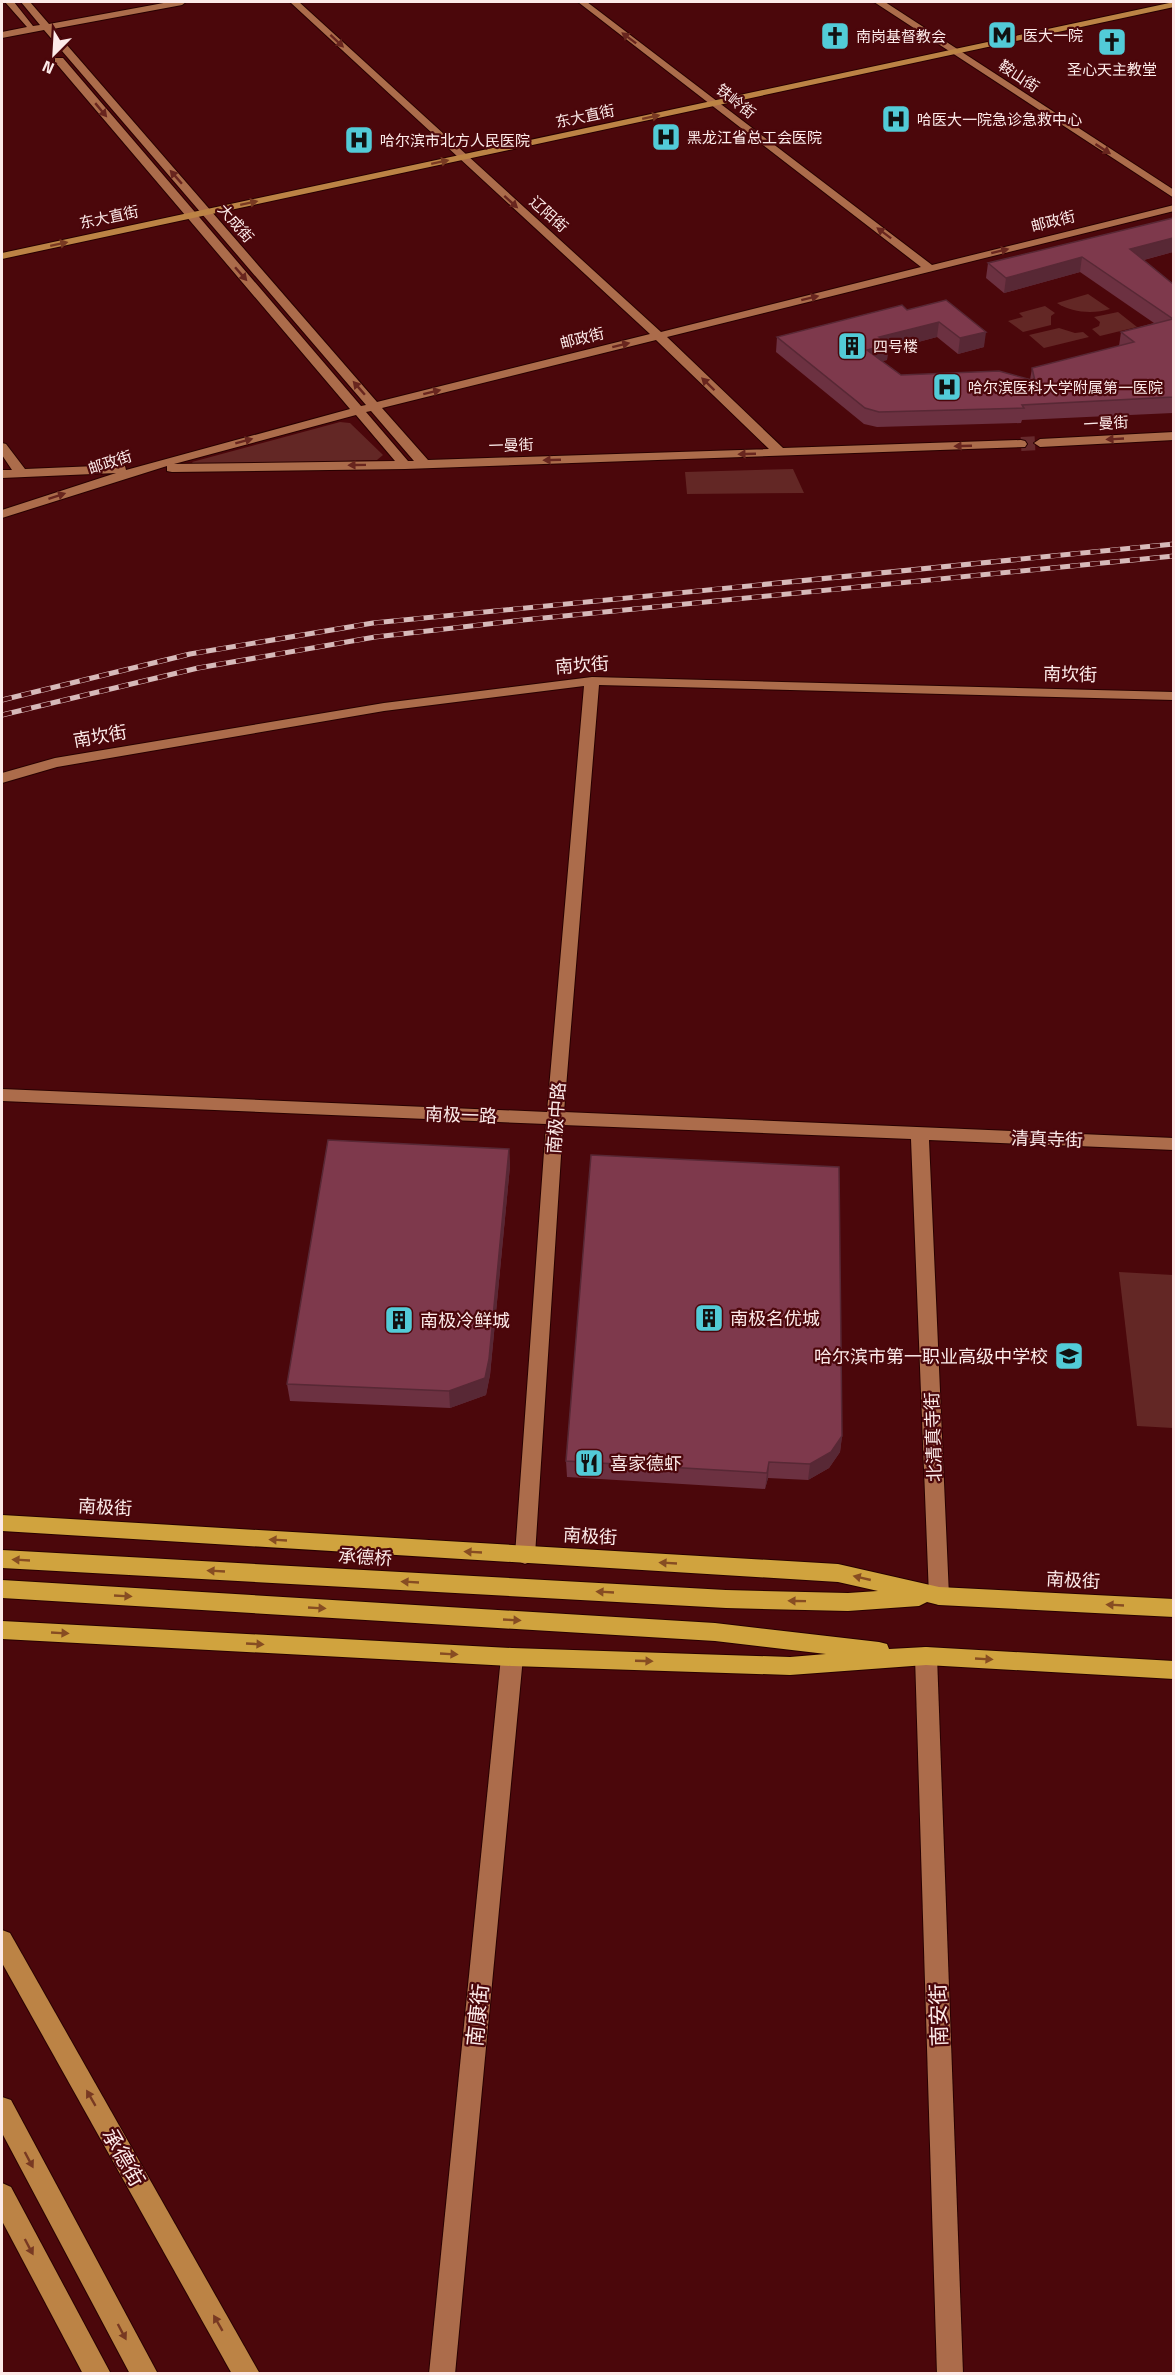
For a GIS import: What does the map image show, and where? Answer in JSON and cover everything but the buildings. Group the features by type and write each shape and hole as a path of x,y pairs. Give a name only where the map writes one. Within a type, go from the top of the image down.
{"highway":[{"name":"南极街","path":"2,1523 838,1573 939,1596 1173,1608"},
{"name":"承德桥","path":"2,1559 726,1599 848,1602 939,1596"},
{"path":"2,1589 715,1632 926,1656 1173,1670"},
{"path":"2,1630 512,1657 790,1666 926,1656"}],"main road":[{"name":"东大直街","path":"313,177 1139,2"},
{"name":"东大直街","path":"2,256 1173,4"},
{"path":"176,206 203,200"},
{"name":"承德街","path":"2,1941 247,2373"},
{"path":"2,2109 145,2373"},
{"path":"2,2196 98,2373"}],"street":[{"name":"大成街","path":"9,2 203,200 207,212 424,464"},
{"name":"大成街","path":"25,2 39,31 176,206 191,216 405,465"},
{"path":"2,28 39,31 144,2"},
{"path":"2,35 39,31 182,2"},
{"name":"辽阳街","path":"294,2 658,336 781,453"},
{"name":"铁岭街","path":"582,2 930,269"},
{"name":"鞍山街","path":"879,2 1173,195"},
{"name":"邮政街","path":"2,514 145,468 375,406 1173,208"},
{"name":"一曼街","path":"1040,443 1173,436"},
{"name":"一曼街","path":"2,474 145,468 405,465 1021,444"},
{"path":"2,447 21,473"},
{"name":"南坎街","path":"2,778 55,763 384,707 592,681 1173,696"},
{"name":"南极中路","path":"525,1555 555,1119 592,681"},
{"name":"南极一路","path":"2,1095 920,1134"},
{"name":"清真寺街","path":"920,1134 1173,1144"},
{"name":"北清真寺街","path":"920,1134 939,1596"},
{"name":"南安街","path":"926,1656 950,2373"},
{"name":"南康街","path":"442,2373 512,1657"}],"shaded area":[{"path":"1088,294 1110,309 1083,312 1057,303"},
{"path":"1045,306 1055,313 1051,316 1051,325 1023,332 1008,321 1023,317 1019,313"},
{"path":"1118,312 1137,327 1100,336 1092,329 1099,326 1100,322 1094,317"},
{"path":"1059,328 1075,333 1083,332 1089,337 1044,348 1029,335"},
{"path":"340,422 350,423 383,455 377,460 195,466 192,462"},
{"path":"793,469 804,493 687,494 685,472"},
{"path":"1119,1272 1173,1275 1173,1428 1137,1426"}],"tunnel":[{"path":"1021,444 1040,443"}],"railway":[{"path":"2,700 190,654 373,623 1174,544"},
{"path":"2,715 198,668 375,637 523,620 1174,556"}],"place":[{"name":"医大一院","path":"1002,35"},
{"name":"南岗基督教会","path":"835,36"},
{"name":"圣心天主教堂","path":"1112,42"},
{"name":"哈医大一院急诊急救中心","path":"896,119"},
{"name":"黑龙江省总工会医院","path":"666,137"},
{"name":"哈尔滨市北方人民医院","path":"359,140"},
{"name":"四号楼","path":"852,346"},
{"name":"哈尔滨医科大学附属第一医院","path":"947,387"},
{"name":"南极名优城","path":"709,1318"},
{"name":"南极冷鲜城","path":"399,1320"},
{"name":"哈尔滨市第一职业高级中学校","path":"1069,1356"},
{"name":"喜家德虾","path":"589,1463"}]}
